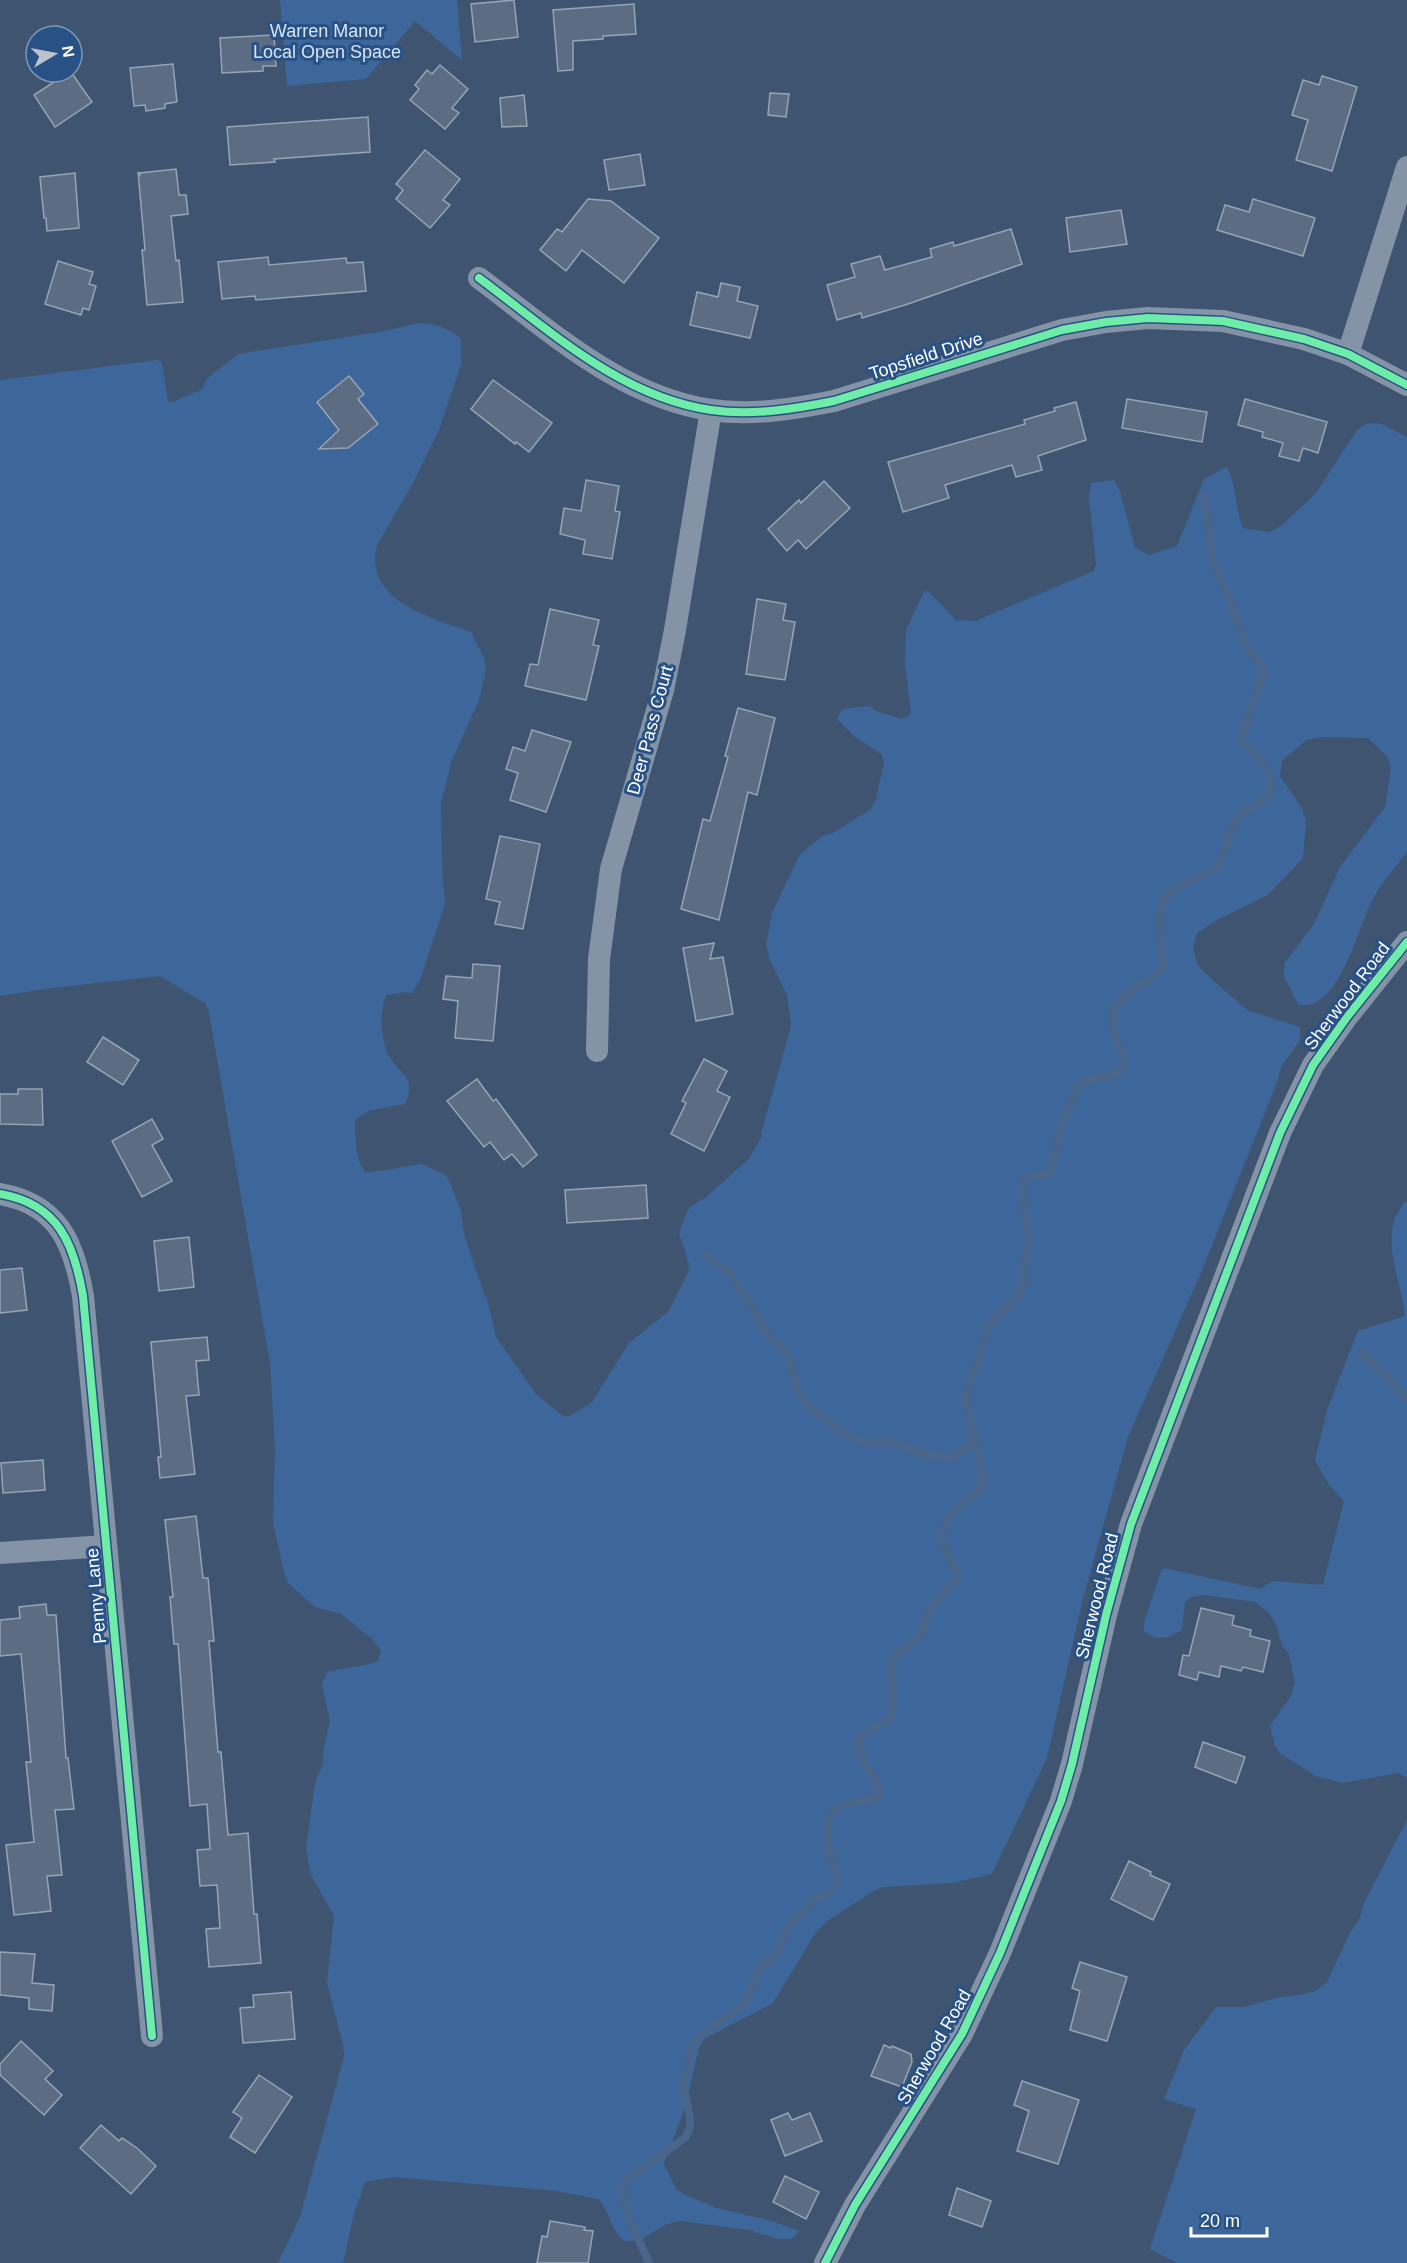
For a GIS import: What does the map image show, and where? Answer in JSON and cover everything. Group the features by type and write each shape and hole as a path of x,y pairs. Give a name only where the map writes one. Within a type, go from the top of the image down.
{"street":[{"path":"1348,354 1407,167"},
{"name":"Topsfield Drive","path":"478,278 609,372 641,389 711,410 757,412 834,401 1062,330 1117,321 1157,318 1223,321 1304,339 1348,354 1407,385"},
{"name":"Deer Pass Court","path":"597,1051 599,959 611,869 663,690 711,410"},
{"name":"Sherwood Road","path":"825,2263 855,2205 962,2034 1000,1953 1060,1801 1072,1764 1106,1615 1131,1524 1284,1123 1313,1065 1347,1017 1407,942"},
{"name":"Penny Lane","path":"0,1194 20,1197 38,1207 65,1235 74,1255 83,1296 152,2036"},
{"path":"0,1553 106,1545"}],"green space":[{"name":"Warren Manor Local Open Space","path":"280,0 457,0 462,60 415,21 366,79 287,86"},
{"path":"419,323 442,327 461,339 461,365 439,430 412,485 377,545 375,564 380,580 390,593 404,604 420,613 471,632 484,658 486,670 479,700 452,760 441,803 445,904 420,980 412,993 387,995 382,1009 385,1045 391,1059 407,1079 408,1096 405,1104 368,1111 355,1120 356,1148 359,1161 366,1173 422,1164 447,1176 461,1211 464,1235 487,1298 496,1337 536,1394 560,1414 568,1417 592,1402 629,1343 669,1311 688,1273 689,1264 679,1233 687,1212 690,1207 706,1197 749,1159 762,1136 791,1026 787,995 769,958 766,944 772,913 800,854 823,836 835,832 871,809 876,799 884,762 881,754 854,736 837,719 842,709 869,706 876,711 902,719 911,714 905,663 906,630 924,592 928,591 956,620 975,621 1094,571 1096,564 1089,498 1091,483 1114,480 1120,491 1135,548 1149,555 1177,546 1204,479 1227,467 1233,482 1243,528 1270,532 1281,526 1316,493 1357,430 1376,423 1407,437 1407,852 1374,897 1336,982 1325,996 1312,1004 1298,1004 1284,976 1284,964 1314,924 1340,867 1385,807 1391,768 1388,757 1368,738 1322,737 1306,740 1282,761 1280,776 1302,808 1306,821 1303,858 1268,895 1215,921 1197,933 1193,948 1197,964 1205,973 1247,1010 1300,1027 1300,1040 1281,1067 1278,1080 1201,1273 1128,1437 1083,1598 1047,1758 992,1874 952,1883 884,1887 875,1890 827,1921 816,1932 773,2003 704,2039 699,2048 685,2108 664,2163 665,2167 677,2190 687,2196 717,2208 775,2222 799,2231 791,2239 779,2239 749,2230 681,2221 666,2225 642,2239 624,2241 598,2199 557,2191 394,2177 365,2182 354,2214 343,2263 278,2263 300,2217 344,2057 343,2044 327,1983 334,1916 311,1875 306,1848 315,1783 323,1763 323,1751 330,1721 322,1685 327,1672 378,1661 381,1650 371,1638 341,1614 315,1607 288,1583 284,1572 273,1522 275,1448 270,1363 206,1004 160,976 0,996 0,380 158,360 162,363 168,401 172,402 203,389 206,379 238,354 379,332"},
{"path":"1407,1202 1407,1778 1399,1773 1343,1783 1316,1776 1280,1753 1275,1746 1270,1726 1291,1696 1295,1683 1289,1654 1283,1647 1269,1613 1255,1602 1204,1595 1192,1597 1185,1602 1182,1630 1172,1636 1154,1637 1144,1631 1144,1622 1164,1568 1260,1589 1273,1581 1323,1585 1344,1501 1329,1485 1315,1460 1327,1410 1358,1331 1405,1316 1393,1254 1392,1230 1395,1218"},
{"path":"1407,1820 1407,2263 1177,2263 1150,2249 1196,2109 1164,2099 1184,2050 1216,2007 1245,2007 1280,1997 1316,1991 1327,1982"}],"building":[{"path":"514,0 518,37 475,42 471,4"},
{"path":"634,4 636,34 573,41 573,70 558,71 553,10"},
{"path":"274,35 276,66 263,66 263,71 222,73 220,38"},
{"path":"173,64 177,102 165,104 165,108 146,111 145,105 134,106 130,68"},
{"path":"440,65 468,89 452,108 459,113 445,129 410,100 419,89 415,85 427,70 432,74"},
{"path":"1322,76 1357,87 1332,171 1296,160 1308,120 1292,115 1303,80 1319,85"},
{"path":"51,84 79,84 92,102 55,127 34,95"},
{"path":"770,93 789,94 786,117 768,115"},
{"path":"524,95 527,126 502,127 500,98"},
{"path":"368,117 370,152 274,159 275,162 230,165 227,127"},
{"path":"425,150 460,179 443,200 450,205 430,228 396,199 403,190 396,184"},
{"path":"640,154 645,185 609,190 604,160"},
{"path":"176,169 179,195 186,195 188,214 171,216 176,261 179,260 183,302 147,305 138,172 140,175 140,173"},
{"path":"75,173 79,228 47,231 40,177"},
{"path":"588,199 611,201 659,238 624,283 582,250 566,271 540,250 557,229 562,232"},
{"path":"1253,199 1315,218 1303,256 1217,230 1225,205 1249,212"},
{"path":"1121,210 1127,244 1070,252 1066,218"},
{"path":"1011,229 1022,264 862,318 861,313 837,320 827,285 855,277 851,264 880,256 885,270 932,257 930,249 953,242 954,246"},
{"path":"268,257 269,265 346,258 347,263 363,262 366,291 256,300 255,296 222,299 218,262"},
{"path":"58,261 93,272 89,284 96,286 89,310 83,308 81,315 45,304"},
{"path":"721,283 740,287 737,301 758,306 750,338 690,325 697,292 718,297"},
{"path":"349,376 364,394 358,399 378,424 348,448 319,449 339,430 317,402"},
{"path":"493,380 552,423 529,452 516,442 515,444 471,409"},
{"path":"1127,399 1207,412 1202,442 1122,428"},
{"path":"1245,399 1327,422 1318,453 1303,448 1299,461 1279,456 1283,443 1262,437 1263,432 1238,425"},
{"path":"1076,402 1086,440 1038,456 1042,470 1016,477 1012,465 945,485 949,498 903,512 888,462 1025,424 1024,420"},
{"path":"586,480 619,486 615,511 620,512 612,559 583,554 585,540 560,534 564,508 581,511"},
{"path":"824,481 850,508 806,549 798,540 787,551 768,529 799,500 801,503"},
{"path":"757,599 786,604 783,620 795,622 785,680 746,674"},
{"path":"550,609 599,620 593,645 599,646 586,700 525,686 530,664 538,665"},
{"path":"738,708 775,718 757,795 748,792 719,920 681,909 703,819 710,821 728,757 725,756"},
{"path":"532,730 571,742 546,812 510,800 518,773 506,769 513,747 525,751"},
{"path":"500,836 540,844 523,929 495,924 500,902 486,899"},
{"path":"714,943 710,959 723,957 733,1014 696,1021 683,948"},
{"path":"473,964 500,966 493,1041 455,1038 458,1001 443,999 446,976 472,978"},
{"path":"103,1037 139,1060 123,1085 87,1062"},
{"path":"704,1059 727,1071 717,1091 730,1097 704,1151 671,1134 686,1103 682,1101"},
{"path":"477,1079 493,1101 496,1099 537,1155 523,1167 512,1154 504,1160 490,1142 484,1147 447,1101"},
{"path":"18,1089 42,1089 43,1125 0,1124 0,1094 18,1094"},
{"path":"152,1119 163,1139 152,1145 172,1181 142,1197 112,1141"},
{"path":"646,1185 648,1218 567,1223 565,1190"},
{"path":"189,1237 194,1287 159,1291 154,1241"},
{"path":"22,1268 27,1310 0,1313 0,1270"},
{"path":"207,1337 209,1360 196,1361 199,1395 186,1396 195,1474 160,1478 158,1457 161,1457 151,1342"},
{"path":"43,1460 45,1490 3,1493 1,1463"},
{"path":"196,1516 203,1578 208,1578 214,1641 209,1641 218,1752 221,1752 228,1835 248,1833 254,1914 257,1914 261,1963 209,1967 206,1929 220,1928 217,1885 200,1886 197,1850 210,1849 207,1804 190,1806 178,1644 174,1644 170,1597 173,1597 165,1520"},
{"path":"46,1604 47,1615 56,1615 66,1758 68,1758 74,1809 55,1810 62,1875 47,1876 51,1911 14,1915 6,1845 34,1842 26,1762 31,1762 21,1654 0,1656 0,1620 20,1618 19,1607"},
{"path":"1201,1608 1234,1616 1232,1625 1251,1630 1250,1636 1270,1641 1263,1672 1243,1667 1241,1671 1221,1666 1219,1677 1199,1672 1197,1680 1179,1675 1183,1655 1189,1656"},
{"path":"1203,1742 1245,1757 1236,1783 1195,1767"},
{"path":"1129,1861 1151,1872 1150,1875 1170,1884 1153,1920 1111,1899"},
{"path":"0,1952 35,1954 32,1983 54,1985 52,2011 29,2009 29,1998 0,1995"},
{"path":"1080,1962 1127,1977 1107,2041 1070,2030 1080,1991 1072,1988"},
{"path":"291,1992 295,2039 243,2043 240,2008 254,2007 253,1995"},
{"path":"21,2041 53,2071 45,2079 62,2095 44,2115 0,2075 0,2064"},
{"path":"884,2045 911,2054 912,2062 902,2087 871,2076"},
{"path":"259,2075 292,2097 255,2153 230,2137 242,2118 233,2112"},
{"path":"1022,2081 1079,2100 1058,2164 1017,2151 1029,2111 1014,2105"},
{"path":"788,2113 792,2120 810,2113 822,2141 785,2156 771,2120"},
{"path":"101,2125 119,2141 122,2138 137,2148 156,2166 131,2194 80,2148"},
{"path":"785,2176 819,2192 806,2219 773,2202"},
{"path":"957,2188 991,2201 982,2227 949,2215"},
{"path":"550,2221 585,2227 584,2230 593,2231 588,2263 537,2263 542,2236 547,2237"}],"waterway":[{"path":"649,2263 626,2209 623,2189 625,2181 686,2137 690,2127 690,2118 683,2082 692,2045 709,2028 742,2007 758,1970 776,1954 788,1928 817,1898 828,1895 838,1882 828,1840 829,1819 834,1811 843,1805 876,1799 880,1792 861,1756 857,1743 865,1734 889,1718 893,1707 893,1658 919,1638 927,1614 950,1585 957,1580 956,1570 947,1554 942,1534 950,1517 981,1489 983,1475 966,1398 971,1375 978,1364 990,1323 1019,1296 1023,1286 1023,1269 1029,1243 1023,1196 1024,1181 1027,1177 1045,1175 1051,1170 1059,1132 1078,1086 1086,1081 1119,1073 1123,1068 1124,1057 1113,1031 1113,1010 1127,993 1163,968 1160,922 1165,898 1182,886 1217,868 1236,820 1269,793 1271,785 1266,769 1241,738 1264,670 1245,644 1227,593 1212,561 1205,496"},
{"path":"706,1255 732,1276 766,1331 788,1354 797,1390 809,1406 848,1437 871,1443 889,1442 926,1454 948,1458 954,1457 976,1441"},
{"path":"1362,1353 1393,1382 1407,1401"}],"cycle path":[{"path":"479,278 559,339 616,376 678,403 726,412 788,409 834,401 1062,330 1106,322 1148,318 1223,321 1304,339 1348,354 1407,385"},
{"path":"825,2263 855,2205 962,2034 1000,1953 1061,1801 1072,1764 1106,1615 1131,1524 1280,1133 1313,1065 1347,1017 1407,942"},
{"path":"0,1194 20,1199 36,1207 60,1229 74,1259 83,1296 152,2036"}]}
